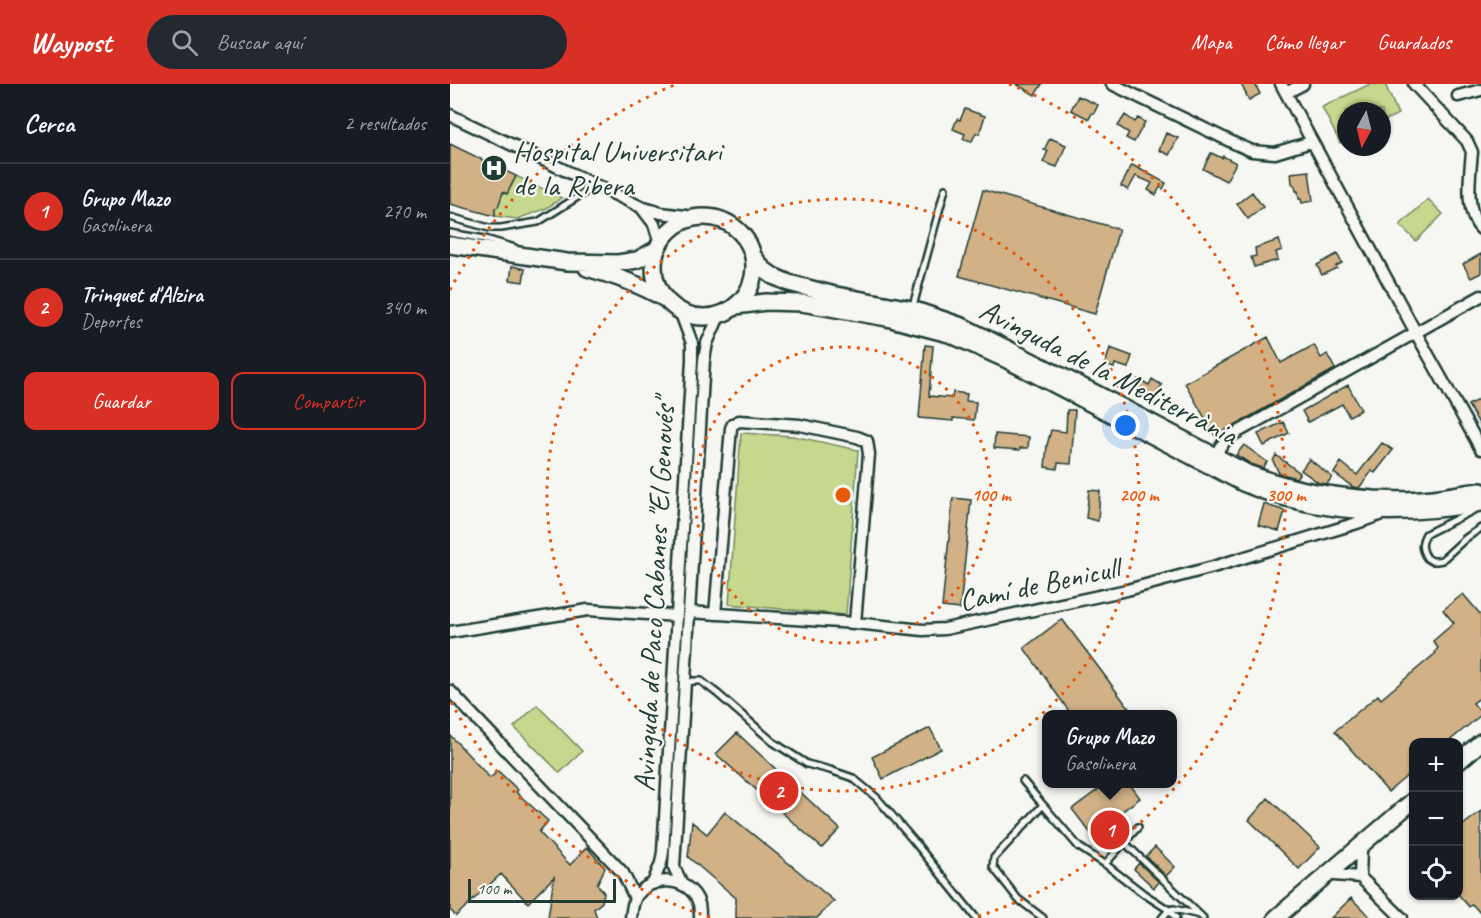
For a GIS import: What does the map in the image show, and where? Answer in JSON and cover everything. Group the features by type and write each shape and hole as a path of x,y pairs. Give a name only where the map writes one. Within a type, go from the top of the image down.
{"main road":[{"path":"563,261 617,277 652,291 680,310 707,317 720,314 736,306 751,285 754,257 744,237 734,227 715,218 694,218 674,226 658,246 654,262 659,289 666,300"},
{"path":"450,245 563,261 626,262 637,260 658,246"},
{"name":"Avinguda de la Mediterrània","path":"754,257 763,268 789,283 831,294 912,309 979,333 1247,473 1271,482 1323,495 1397,500 1480,496"},
{"name":"Avinguda de la Mediterrània","path":"736,306 766,302 801,303 875,315 937,331 1026,370 1257,490 1294,501 1354,510 1426,511 1480,496"},
{"path":"1463,758 1481,742"},
{"path":"1463,766 1481,751"},
{"path":"1276,918 1409,803"},
{"path":"1288,918 1409,810"}],"street":[{"path":"1112,84 1252,151 1275,153 1311,142"},
{"path":"1303,84 1283,89 1481,449"},
{"path":"1414,84 1470,147 1472,152 1470,195 1473,219 1481,229"},
{"path":"1458,96 1481,90"},
{"path":"450,115 641,207 661,213 694,218"},
{"path":"641,207 654,224 658,246"},
{"path":"1216,457 1220,447 1230,437 1481,296"},
{"name":"Avinguda de Paco Cabanes \"El Genovés\"","path":"651,884 662,863 663,852 692,360 692,343 680,310"},
{"name":"Avinguda de Paco Cabanes \"El Genovés\"","path":"682,885 674,867 704,360 707,343 720,314"},
{"path":"715,614 731,428 739,421 800,425 867,441 869,454 855,623"},
{"name":"Camí de Benicull","path":"689,612 923,630 955,627 1127,590 1213,567 1388,512"},
{"path":"450,632 588,609 677,616"},
{"path":"450,691 623,873 635,898"},
{"path":"1360,878 1361,851"},
{"path":"623,873 651,884"},
{"path":"1334,875 1360,878 1402,918"},
{"path":"631,918 635,898 643,889 665,880 682,885 693,893 699,904 700,918"}],"lane":[{"path":"450,217 489,228 538,222 596,185"},
{"path":"912,309 945,189"},
{"path":"450,233 485,239 563,261"},
{"path":"1480,496 1426,534 1422,541 1422,548 1427,558 1442,560 1481,528"},
{"path":"685,684 701,681 773,742 807,764 853,778 877,798 914,840 976,918"},
{"path":"1023,781 1079,847 1169,910 1176,918"},
{"path":"1043,806 994,858 993,867 1018,899 1043,918"},
{"path":"1105,864 1138,827"},
{"path":"1124,842 1202,917"},
{"path":"1162,918 1169,910 1174,909 1202,917"}],"green space":[{"path":"1370,84 1385,84 1398,114 1391,118 1391,102 1337,102 1337,137 1322,107"},
{"path":"516,176 562,198 545,209 517,219 495,216 495,208 503,192 507,194"},
{"path":"1428,199 1443,214 1416,241 1400,225"},
{"path":"741,433 793,436 858,450 846,615 729,604"},
{"path":"537,705 582,751 560,773 514,727"}],"building":[{"path":"1016,84 1042,84 1035,95"},
{"path":"1241,84 1255,84 1260,94 1249,100"},
{"path":"1078,96 1098,105 1089,119 1071,110"},
{"path":"965,109 985,116 979,134 976,133 972,141 963,139 965,134 953,129"},
{"path":"1125,115 1135,122 1138,118 1145,122 1134,142 1126,138 1129,133 1118,126"},
{"path":"1166,133 1178,138 1169,155 1159,150"},
{"path":"1050,138 1066,145 1057,167 1043,162 1048,151 1044,150"},
{"path":"450,144 516,176 507,194 503,192 498,207 495,208 495,216 450,204"},
{"path":"1211,153 1236,163 1226,181 1203,169"},
{"path":"1132,165 1166,183 1163,189 1160,187 1156,195 1148,190 1152,183 1136,176 1128,190 1121,186"},
{"path":"1309,171 1313,201 1302,203 1292,183 1291,173"},
{"path":"983,190 1119,229 1095,314 959,276"},
{"path":"1252,192 1263,207 1248,219 1237,204"},
{"path":"1279,240 1282,250 1276,252 1278,260 1254,267 1251,257 1256,256 1255,248"},
{"path":"1337,254 1342,263 1322,275 1317,265"},
{"path":"1481,254 1481,273 1471,278 1463,264"},
{"path":"512,266 525,269 523,282 510,280"},
{"path":"1268,337 1281,363 1314,345 1321,358 1327,354 1335,369 1215,436 1185,383"},
{"path":"925,345 933,346 929,396 952,398 953,392 967,394 966,401 976,402 974,420 919,418"},
{"path":"1110,348 1132,356 1128,368 1115,364 1114,368 1105,365"},
{"path":"1138,379 1149,385 1152,379 1162,385 1155,397 1134,385"},
{"path":"1348,385 1361,410 1349,416 1342,404 1308,422 1302,411"},
{"path":"1481,398 1481,427 1468,405"},
{"path":"1067,410 1075,410 1071,464 1058,463 1057,469 1045,467 1051,430 1066,432"},
{"path":"1283,422 1289,433 1264,446 1258,434"},
{"path":"995,434 1029,437 1028,448 1020,448 1020,450 994,448"},
{"path":"1382,443 1393,450 1375,473 1372,471 1359,488 1353,487 1334,473 1341,462 1357,475"},
{"path":"1244,445 1267,462 1263,468 1236,455"},
{"path":"1276,455 1300,473 1296,478 1279,473 1273,461"},
{"path":"1309,459 1332,477 1327,484 1319,483 1301,470"},
{"path":"1089,490 1100,491 1098,521 1086,518"},
{"path":"953,498 971,500 960,609 942,607"},
{"path":"1264,504 1285,511 1279,531 1258,525"},
{"path":"1463,594 1481,615 1481,697 1473,703 1481,715 1453,738 1409,738 1409,774 1388,792 1335,731 1378,695 1381,699 1436,653 1438,648 1433,641 1454,623 1443,610"},
{"path":"1062,619 1130,710 1068,710 1024,648"},
{"path":"930,728 941,749 883,779 872,757"},
{"path":"737,733 840,829 822,848 716,754"},
{"path":"450,735 490,778 498,771 518,790 516,792 548,821 539,832 570,865 587,847 605,868 597,884 604,893 602,902 594,909 597,918 548,918 554,877 528,903 501,874 456,916 450,910"},
{"path":"1100,788 1133,788 1140,798 1112,819 1115,823 1095,839 1072,809"},
{"path":"1268,798 1320,847 1299,869 1249,820"},
{"path":"1481,811 1481,914 1472,904 1469,907 1463,900 1463,825"},
{"path":"725,812 834,901 817,918 736,918 736,898 688,857 692,822 707,834"},
{"path":"1155,847 1175,867 1166,876 1146,856"},
{"path":"1139,863 1159,882 1154,888 1134,869"},
{"path":"1351,898 1371,918 1331,918"}],"place":[{"name":"Hospital Universitari de la Ribera","path":"494,168"},
{"name":"Trinquet d'Alzira","path":"779,791"},
{"name":"Grupo Mazo","path":"1110,830"}]}
